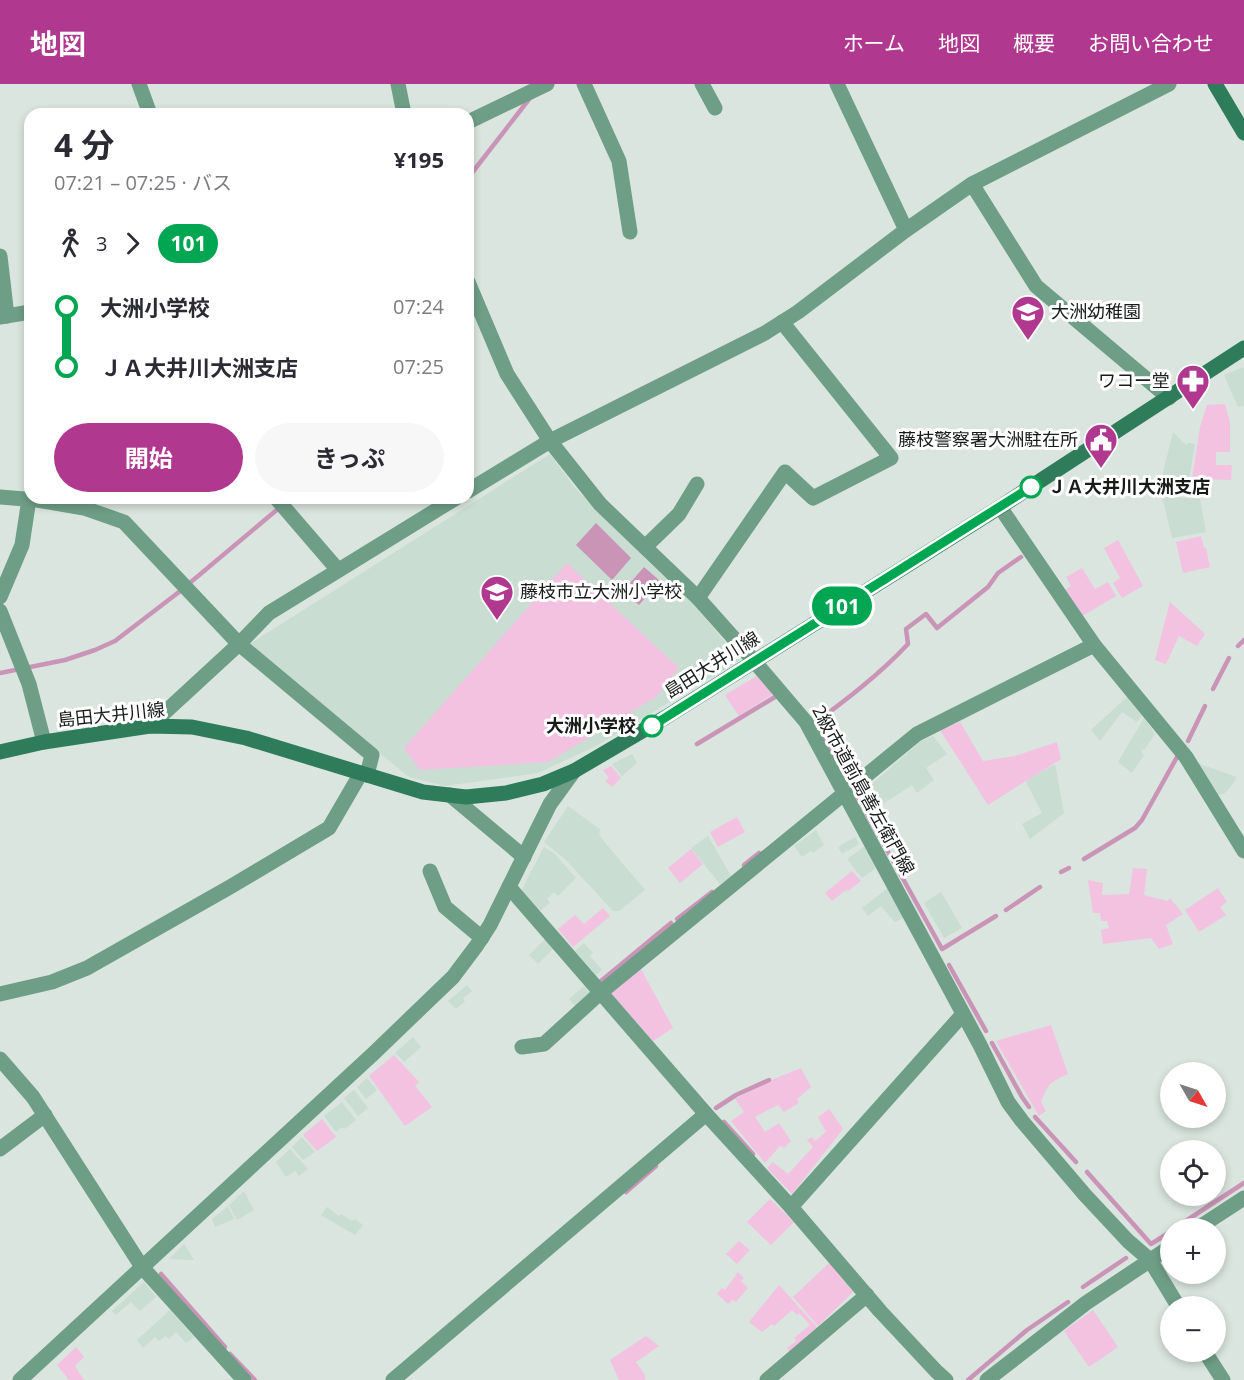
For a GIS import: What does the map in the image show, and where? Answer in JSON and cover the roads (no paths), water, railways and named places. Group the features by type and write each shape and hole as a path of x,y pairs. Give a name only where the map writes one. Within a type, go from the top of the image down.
{"main road":[{"path":"1215,84 1244,133"},
{"name":"島田大井川線","path":"0,752 44,742 150,726 192,727 246,738 423,792 466,797 506,793 543,784 574,771 666,717 1000,507 1244,348"}],"street":[{"path":"139,84 148,108"},
{"path":"398,84 403,108"},
{"path":"474,119 547,84"},
{"path":"584,84 619,161 630,232"},
{"path":"702,84 715,108"},
{"path":"837,84 906,230"},
{"path":"474,487 550,441 765,333 798,312 906,230 972,184 1169,84"},
{"path":"972,184 1036,286 1169,398"},
{"path":"0,256 3,316 24,313"},
{"name":"2級市道前島善左衛門線","path":"474,296 507,374 550,441 600,504 698,598 806,722 981,1045 1008,1102 1085,1195 1150,1260 1172,1296"},
{"path":"698,598 785,472 813,498 891,458 782,322"},
{"path":"645,547 679,514 696,484"},
{"path":"0,497 24,499"},
{"path":"0,597 22,545 27,504"},
{"path":"0,994 52,982 87,968 329,828 364,774 372,755 239,644 124,522 84,508 59,504"},
{"path":"281,504 338,570"},
{"path":"150,726 269,614 446,504"},
{"path":"1000,507 1094,645 1186,757 1244,851"},
{"path":"0,611 29,684 44,742"},
{"path":"522,1047 544,1044 600,993 918,734 1094,645"},
{"path":"20,1380 374,1053 453,977 490,925 549,804 574,771"},
{"path":"450,795 524,857"},
{"path":"430,871 445,907 482,938"},
{"path":"509,887 706,1114 946,1380"},
{"path":"791,1207 963,1014"},
{"path":"0,1059 33,1097 142,1267 244,1380"},
{"path":"393,1380 706,1114"},
{"path":"0,1149 45,1115"},
{"path":"1213,1218 1244,1198"},
{"path":"987,1380 1086,1304 1160,1254"},
{"path":"767,1380 867,1295"},
{"path":"1211,1362 1223,1380"}],"waterway":[{"path":"474,170 530,98"},
{"path":"0,673 65,660 115,641 179,592 284,504"},
{"path":"848,778 815,723 875,676 908,644 906,629 926,614 937,628 988,587 998,573 1021,557"},
{"path":"1238,646 1244,640"},
{"path":"1213,689 1229,658"},
{"path":"697,744 775,697"},
{"path":"1188,741 1205,706"},
{"path":"1084,859 1135,828 1142,820 1177,757"},
{"path":"857,796 942,949 996,916"},
{"path":"744,865 759,853"},
{"path":"1061,872 1069,868"},
{"path":"1006,910 1040,887"},
{"path":"677,919 712,892"},
{"path":"601,981 671,923"},
{"path":"949,965 986,1031"},
{"path":"992,1043 1029,1107"},
{"path":"716,1108 736,1095 769,1080"},
{"path":"1035,1117 1076,1162"},
{"path":"724,1122 753,1154"},
{"path":"626,1192 656,1166"},
{"path":"1087,1172 1151,1244 1160,1238"},
{"path":"1190,1218 1244,1183"},
{"path":"1083,1287 1126,1258"},
{"path":"161,1274 225,1347"},
{"path":"968,1380 1027,1330 1068,1302"},
{"path":"230,1354 255,1380"}],"place":[{"name":"大洲幼稚園","path":"1028,341"},
{"name":"ワコー堂","path":"1193,410"},
{"name":"藤枝警察署大洲駐在所","path":"1101,469"},
{"name":"ＪＡ大井川大洲支店","path":"1031,487"},
{"name":"藤枝市立大洲小学校","path":"497,621"},
{"name":"大洲小学校","path":"652,726"}]}
